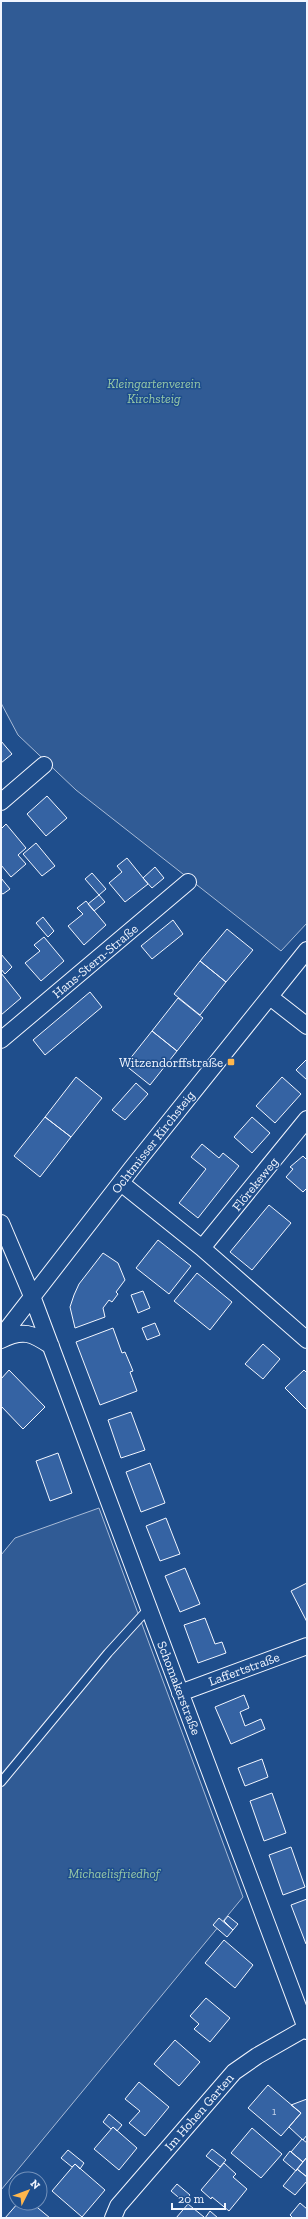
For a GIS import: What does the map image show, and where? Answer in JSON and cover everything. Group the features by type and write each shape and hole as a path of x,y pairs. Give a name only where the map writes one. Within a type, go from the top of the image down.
{"street":[{"path":"1,802 44,765"},
{"name":"Hans-Stern-Straße","path":"1,1040 188,882"},
{"name":"Ochtmisser Kirchsteig","path":"1,1337 121,1183 307,950"},
{"path":"270,997 307,1026"},
{"name":"Flörekeweg","path":"202,1248 307,1119"},
{"path":"121,1183 202,1248 307,1340"},
{"name":"Schomakerstraße","path":"1,1223 32,1296 51,1346 306,2029"},
{"path":"1,1340 12,1334 25,1333 36,1336 51,1346"},
{"name":"Laffertstraße","path":"180,1693 307,1646"},
{"name":"Im Hohen Garten","path":"113,2218 118,2206 234,2072 257,2056 306,2029"}],"lane":[{"path":"1,1782 108,1653 149,1608"}],"green space":[{"name":"Kleingartenverein Kirchsteig","path":"1,1 307,1 307,923 281,951 76,790 18,735 1,703"},
{"name":"Michaelisfriedhof","path":"99,1508 243,1897 17,2171 8,2171 8,2182 1,2190 1,1555 15,1538"}],"building":[{"path":"1,741 12,754 1,763"},
{"path":"47,796 67,818 46,836 27,814"},
{"path":"6,824 26,848 18,855 26,864 11,877 1,865 1,829"},
{"path":"36,843 55,866 42,876 23,854"},
{"path":"127,858 148,884 125,902 109,883 122,872 117,866"},
{"path":"155,867 164,878 152,888 143,878"},
{"path":"92,873 106,889 99,895 85,879"},
{"path":"1,878 10,889 3,894 1,893"},
{"path":"99,895 105,902 94,911 88,904"},
{"path":"86,901 106,925 84,945 68,926 83,914 77,908"},
{"path":"43,917 54,931 48,937 36,923"},
{"path":"173,920 183,934 152,959 141,946"},
{"path":"227,929 253,950 226,982 200,961"},
{"path":"44,937 64,961 41,981 25,963 40,951 34,945"},
{"path":"1,954 12,967 5,974 1,969"},
{"path":"200,961 226,982 200,1015 174,994"},
{"path":"1,973 21,998 1,1015"},
{"path":"90,992 102,1007 45,1055 33,1040"},
{"path":"178,998 203,1018 177,1051 152,1031"},
{"path":"152,1031 177,1051 150,1085 125,1065"},
{"path":"307,1059 307,1080 296,1070"},
{"path":"76,1077 102,1098 71,1137 45,1117"},
{"path":"282,1077 301,1094 275,1123 256,1106"},
{"path":"136,1083 148,1094 125,1120 112,1110"},
{"path":"45,1117 71,1137 40,1177 14,1156"},
{"path":"252,1117 270,1133 252,1153 234,1137"},
{"path":"202,1144 219,1158 223,1153 239,1166 198,1218 179,1203 206,1169 191,1157"},
{"path":"303,1156 307,1160 307,1188 303,1192 286,1177 293,1169 290,1167"},
{"path":"269,1205 291,1223 252,1270 230,1252"},
{"path":"158,1240 191,1266 169,1294 136,1268"},
{"path":"103,1253 118,1263 125,1280 116,1292 118,1294 112,1302 109,1300 103,1308 105,1317 75,1328 70,1307 74,1295 79,1284"},
{"path":"197,1273 232,1302 210,1330 174,1301"},
{"path":"143,1291 150,1308 138,1313 131,1295"},
{"path":"155,1323 160,1335 147,1340 142,1328"},
{"path":"113,1328 122,1353 125,1352 133,1371 130,1372 137,1391 100,1405 76,1342"},
{"path":"263,1344 280,1359 263,1379 245,1364"},
{"path":"9,1370 45,1407 23,1429 1,1406 1,1379"},
{"path":"304,1370 307,1373 307,1410 285,1388"},
{"path":"131,1412 145,1450 121,1458 108,1420"},
{"path":"58,1453 72,1493 50,1501 36,1461"},
{"path":"150,1463 165,1503 141,1512 126,1472"},
{"path":"166,1518 180,1554 160,1561 146,1526"},
{"path":"185,1568 200,1604 180,1612 165,1576"},
{"path":"307,1583 307,1622 291,1591"},
{"path":"205,1618 215,1644 222,1642 226,1653 198,1663 184,1625"},
{"path":"244,1695 249,1708 240,1712 245,1726 261,1719 265,1729 231,1744 215,1707"},
{"path":"262,1759 268,1777 245,1786 238,1768"},
{"path":"272,1793 286,1833 264,1841 250,1801"},
{"path":"291,1847 305,1887 283,1895 269,1855"},
{"path":"307,1899 307,1944 306,1944 291,1905"},
{"path":"228,1916 238,1924 233,1930 224,1921"},
{"path":"219,1918 233,1930 227,1937 213,1925"},
{"path":"224,1940 253,1965 235,1988 205,1963"},
{"path":"206,1998 230,2018 210,2042 194,2029 199,2024 190,2016"},
{"path":"175,2040 200,2062 179,2086 154,2064"},
{"path":"139,2082 169,2107 145,2136 129,2123 140,2111 125,2099"},
{"path":"268,2085 301,2113 281,2136 248,2108"},
{"path":"307,2099 307,2135 303,2140 289,2127 301,2113 291,2105"},
{"path":"109,2114 122,2125 117,2131 113,2127 111,2129 103,2122"},
{"path":"113,2127 137,2148 119,2170 94,2149"},
{"path":"252,2128 282,2154 261,2178 231,2153"},
{"path":"302,2139 307,2143 307,2157 303,2162 291,2152"},
{"path":"212,2149 226,2160 220,2167 206,2156"},
{"path":"68,2150 84,2163 80,2169 75,2164 72,2167 61,2158"},
{"path":"290,2151 303,2162 296,2171 283,2160"},
{"path":"307,2157 307,2177 297,2169"},
{"path":"224,2163 236,2174 233,2177 247,2189 229,2211 201,2190"},
{"path":"75,2164 105,2190 82,2217 52,2191"},
{"path":"297,2169 307,2177 307,2181 295,2195 283,2186"},
{"path":"177,2184 190,2195 184,2202 171,2191"},
{"path":"300,2203 307,2209 307,2216 305,2218 293,2218 290,2215"},
{"path":"188,2204 204,2217 205,2218 176,2218"},
{"path":"11,2211 42,2211 50,2218 5,2218"},
{"path":"210,2211 218,2218 205,2218"}],"place":[{"name":"Witzendorffstraße","path":"231,1062"}]}
